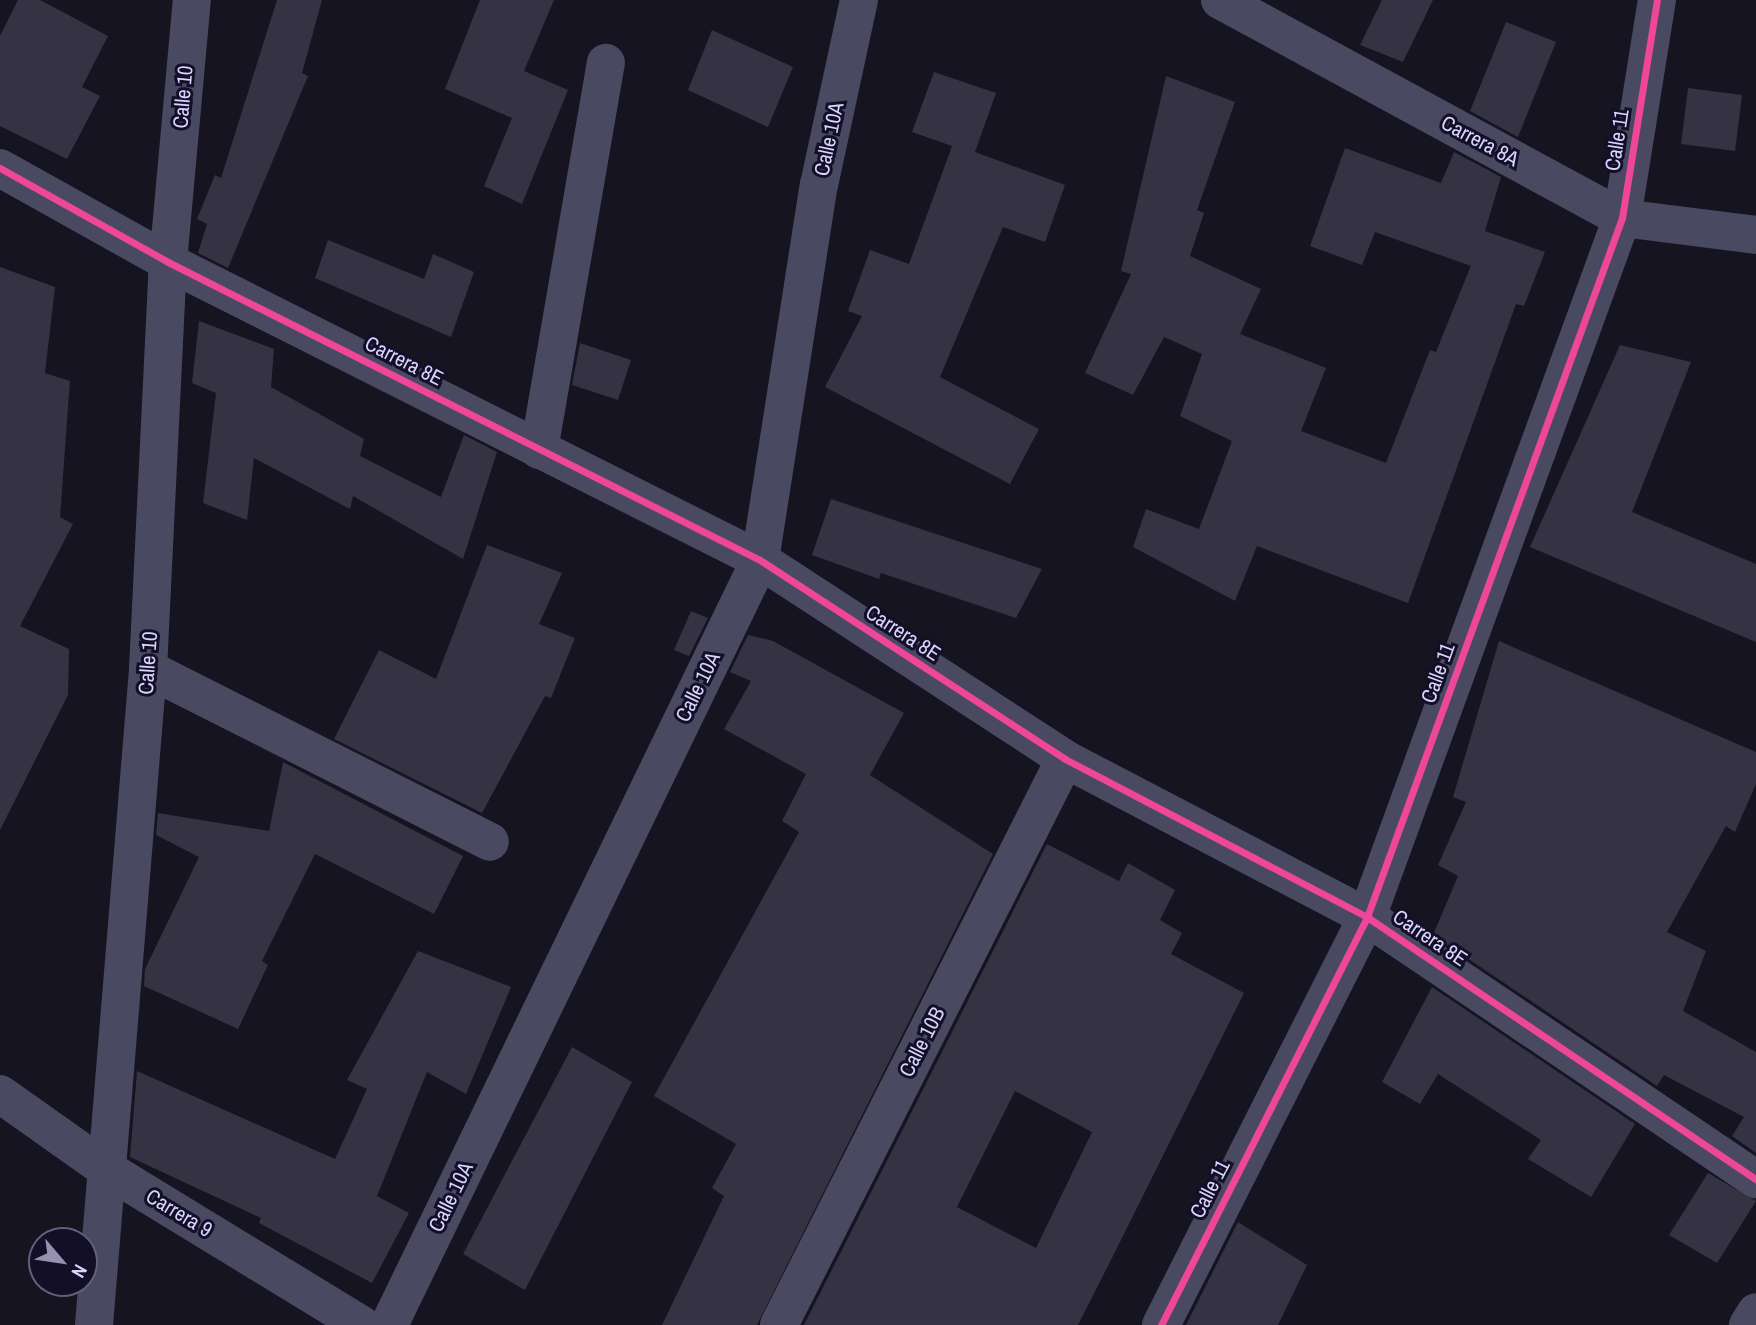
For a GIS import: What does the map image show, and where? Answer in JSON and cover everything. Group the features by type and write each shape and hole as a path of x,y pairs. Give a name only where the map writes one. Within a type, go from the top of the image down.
{"street":[{"name":"Calle 10","path":"94,1325 103,1167 148,669 168,262 192,0"},
{"name":"Calle 10A","path":"389,1325 760,561 819,185 859,0"},
{"name":"Carrera 8A","path":"1220,0 1622,218 1756,234"},
{"name":"Calle 11","path":"1161,1325 1367,917 1622,218 1657,0"},
{"path":"539,450 606,63"},
{"name":"Carrera 8E","path":"0,168 168,262 760,561 1065,759 1367,917 1756,1179"},
{"path":"148,669 490,842"},
{"name":"Calle 10B","path":"779,1325 1065,759"},
{"name":"Carrera 9","path":"0,1094 103,1167 362,1325"},
{"path":"1748,1325 1756,1311"}],"building":[{"path":"18,0 40,0 108,36 82,87 100,96 67,159 0,126 0,36"},
{"path":"277,0 322,0 302,73 308,76 228,268 198,253 207,224 197,219 215,175 221,178"},
{"path":"480,0 554,0 524,71 568,90 522,204 484,186 512,118 445,89"},
{"path":"1382,0 1433,0 1403,62 1360,45"},
{"path":"1506,22 1556,42 1518,137 1470,111"},
{"path":"712,30 793,67 768,127 688,90"},
{"path":"934,72 996,93 975,152 1065,185 1045,242 1003,227 940,377 1039,429 1010,484 825,387 862,316 848,311 870,250 909,264 952,146 912,132"},
{"path":"1166,76 1235,102 1197,210 1204,213 1190,256 1261,289 1240,334 1326,368 1301,431 1386,463 1430,350 1436,352 1471,266 1375,232 1362,265 1310,246 1345,148 1441,183 1454,152 1501,177 1485,231 1545,252 1524,306 1516,304 1408,603 1257,546 1235,601 1133,547 1146,509 1199,529 1232,441 1180,416 1202,354 1164,337 1133,395 1085,373 1131,274 1121,271"},
{"path":"1688,88 1742,95 1735,151 1681,144"},
{"path":"328,240 424,279 433,254 474,272 451,337 315,278"},
{"path":"0,267 55,287 45,373 70,381 60,517 73,524 20,626 69,649 68,695 0,830"},
{"path":"199,321 274,349 271,387 364,439 360,456 441,497 464,435 497,452 463,559 353,496 350,509 254,458 247,520 203,503 216,393 192,383"},
{"path":"580,343 631,360 618,400 572,385"},
{"path":"1620,345 1691,362 1632,512 1756,564 1756,642 1530,547"},
{"path":"831,499 1042,569 1016,618 881,573 879,579 812,555"},
{"path":"487,545 562,573 539,624 575,638 551,698 545,696 482,813 334,739 379,650 436,679"},
{"path":"691,611 708,618 689,656 674,650"},
{"path":"748,635 773,641 904,713 870,775 993,854 757,1325 662,1325 724,1196 712,1188 736,1144 654,1096 799,832 782,821 806,774 724,729 751,681 730,672"},
{"path":"1499,641 1756,752 1756,784 1735,832 1726,826 1667,932 1706,951 1683,1011 1756,1052 1756,1153 1732,1136 1744,1117 1664,1075 1657,1086 1433,935 1458,876 1438,865 1466,802 1453,797"},
{"path":"283,762 463,856 434,914 315,854 262,961 268,965 238,1029 144,986 145,969 199,857 156,835 158,813 269,831"},
{"path":"1047,844 1119,881 1128,863 1175,890 1160,920 1182,933 1171,954 1244,993 1078,1325 804,1325","holes":["1015,1091 1092,1132 1036,1248 957,1207"]},
{"path":"418,951 511,987 466,1094 427,1072 377,1196 409,1213 372,1283 259,1223 261,1218 130,1157 137,1071 335,1159 367,1089 347,1080"},
{"path":"1432,987 1635,1124 1591,1197 1528,1159 1541,1140 1438,1074 1420,1104 1382,1082"},
{"path":"572,1047 632,1082 525,1290 463,1254"},
{"path":"1708,1173 1756,1201 1717,1263 1669,1235"},
{"path":"1238,1222 1307,1265 1278,1325 1186,1325"}],"cycle path":[{"path":"1161,1325 1367,917 1622,218 1657,0"},
{"path":"0,168 168,262 760,560 1065,759 1367,917 1756,1179"}]}
